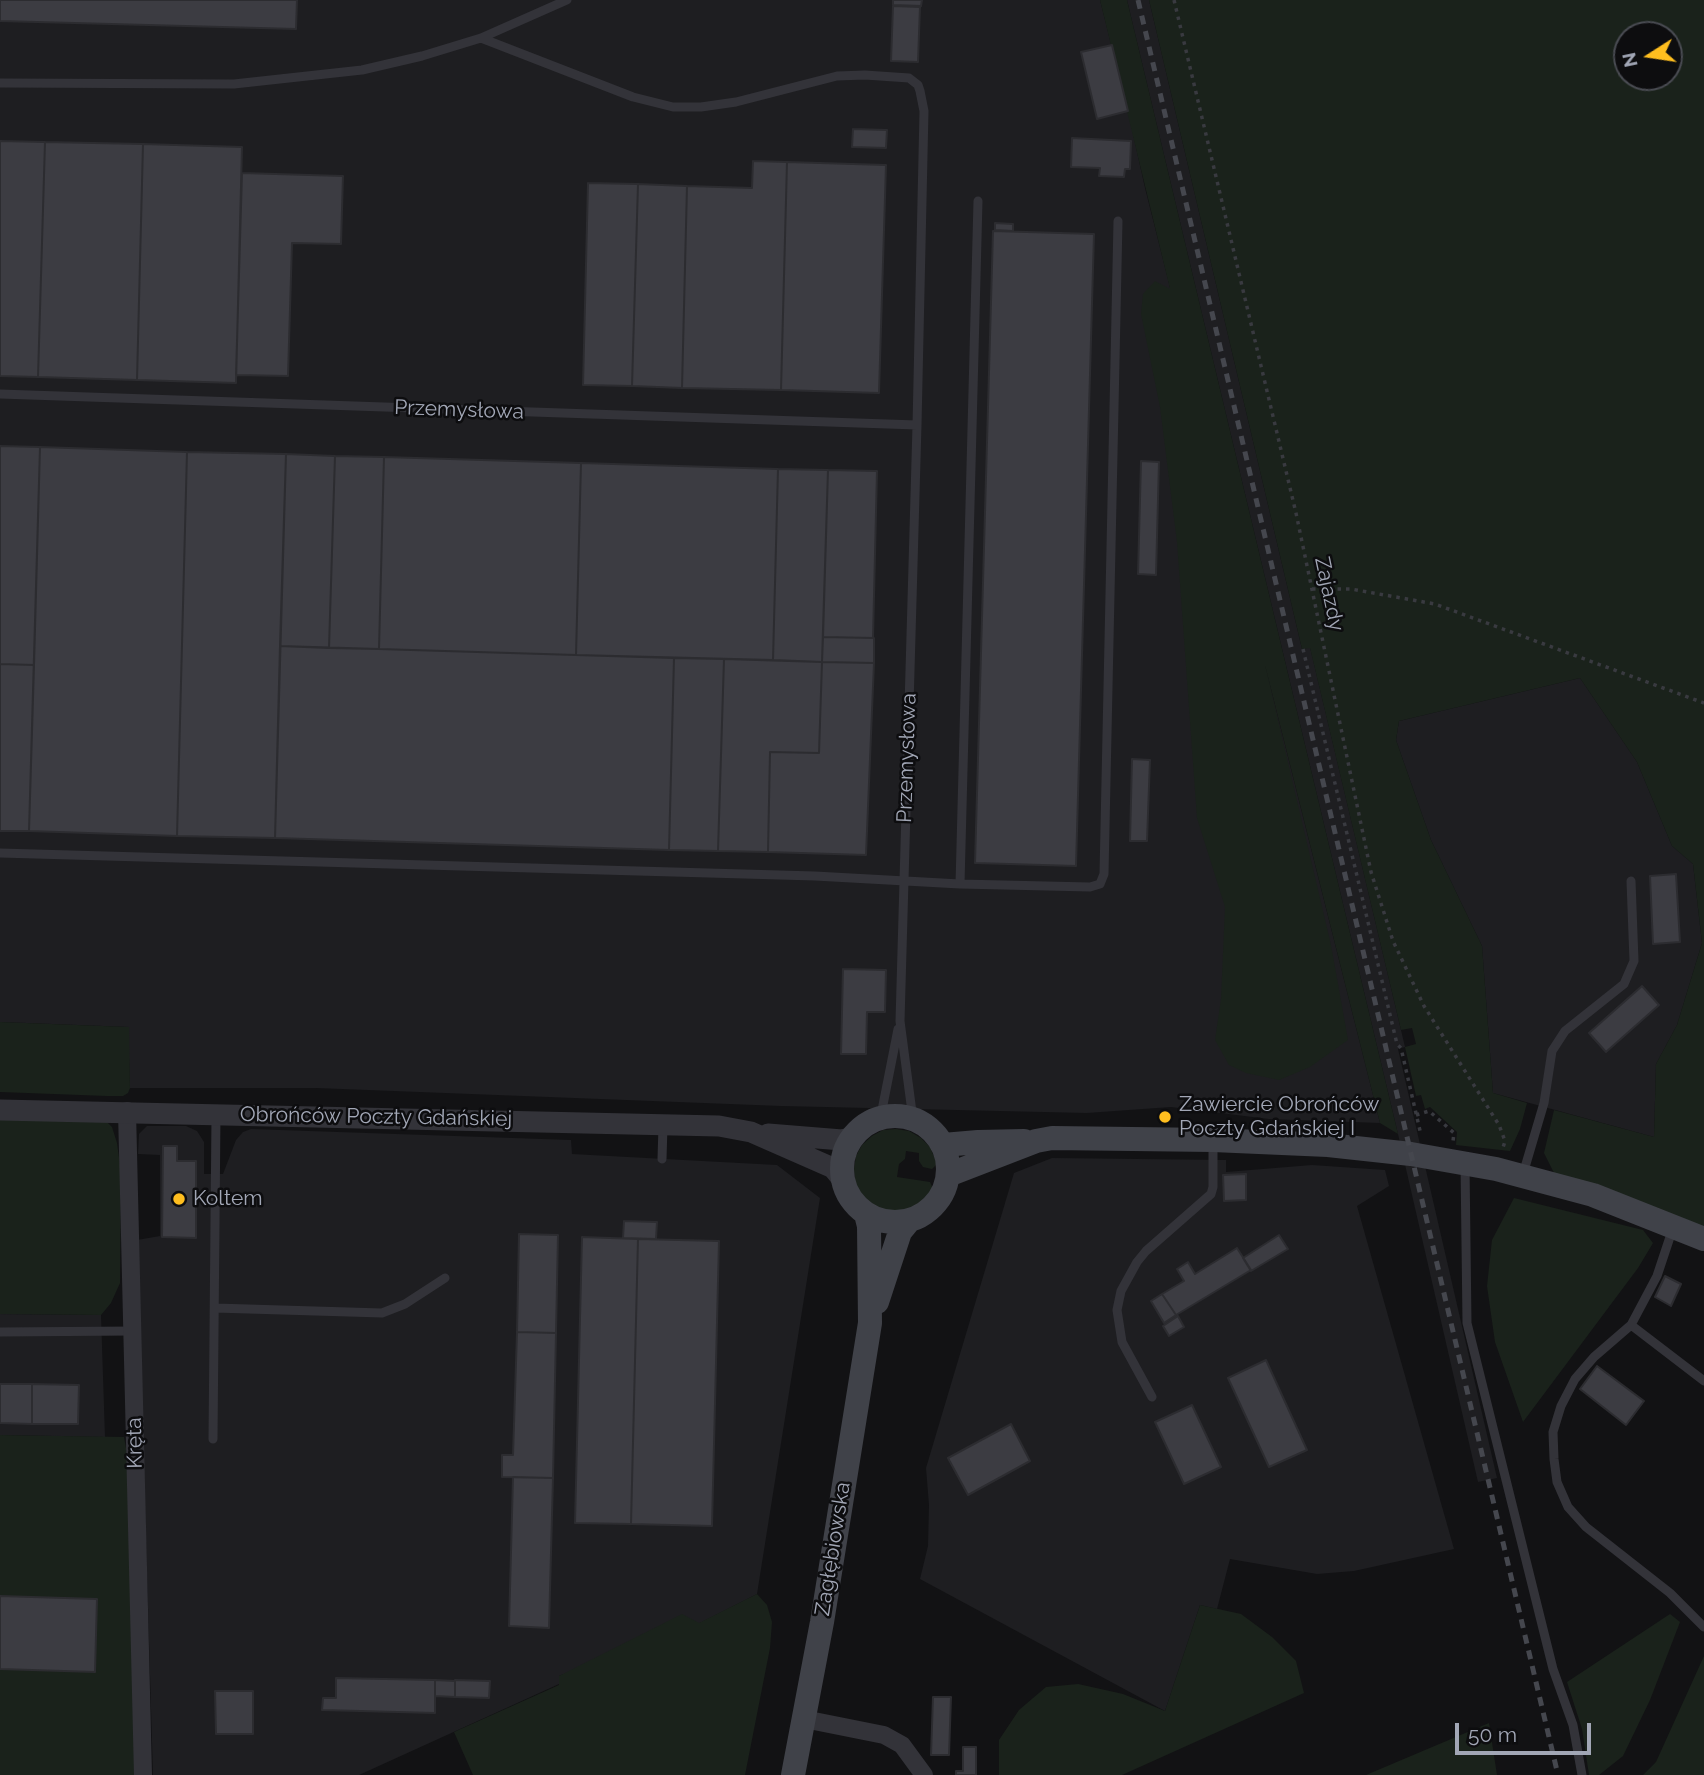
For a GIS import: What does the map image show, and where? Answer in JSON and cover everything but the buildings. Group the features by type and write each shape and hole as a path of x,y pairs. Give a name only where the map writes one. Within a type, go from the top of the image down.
{"main road":[{"path":"904,1117 918,1122 932,1132 943,1145 947,1157 948,1175 939,1199 921,1216 909,1221 883,1221 866,1214 849,1195 844,1180 845,1152 854,1137 875,1121 904,1117"},
{"path":"943,1145 1036,1141 1071,1136 1328,1145 1458,1155 1496,1169 1593,1195 1704,1239"},
{"path":"948,1175 1036,1141"},
{"name":"Zagłębiowska","path":"866,1214 869,1226 870,1322"},
{"name":"Zagłębiowska","path":"793,1775 822,1622 870,1322 900,1232 909,1221"}],"street":[{"name":"Obrońców Poczty Gdańskiej","path":"0,1110 719,1126 751,1132 842,1140 854,1137"},
{"name":"Kręta","path":"127,1111 143,1775"},
{"name":"Obrońców Poczty Gdańskiej","path":"751,1132 833,1168 844,1180"},
{"path":"804,1719 884,1735 901,1745 924,1775"}],"lane":[{"path":"0,83 193,85 275,81 393,64 481,38 567,0"},
{"name":"Przemysłowa","path":"481,38 633,97 673,107 701,107 736,102 837,76 909,78 918,85 924,111 900,1021"},
{"path":"960,884 978,201"},
{"path":"0,853 815,876 960,884 1090,887 1100,884 1104,874 1118,221"},
{"name":"Przemysłowa","path":"0,394 917,425"},
{"path":"1522,1176 1544,1103 1552,1051 1565,1031 1623,984 1634,961 1631,881"},
{"path":"875,1121 882,1110 900,1021"},
{"path":"900,1021 912,1112 918,1122"},
{"path":"214,1438 216,1113"},
{"path":"662,1159 663,1125"},
{"path":"1152,1398 1122,1342 1117,1310 1121,1291 1146,1251 1211,1194 1213,1140"},
{"path":"1458,1155 1467,1323 1553,1669 1573,1725 1582,1775"},
{"path":"1674,1226 1657,1276 1631,1325 1594,1357 1576,1379 1561,1406 1553,1432 1554,1459 1557,1482 1568,1507 1586,1527 1670,1592 1704,1627"},
{"path":"215,1308 382,1313 405,1304 445,1278"},
{"path":"1631,1325 1704,1381"},
{"path":"0,1332 133,1331"}],"path":[{"name":"Zajazdy","path":"1174,0 1296,513 1371,872 1393,941 1424,1006 1499,1125 1505,1141 1496,1169"},
{"path":"1312,589 1351,589 1435,604 1704,703"},
{"path":"1303,649 1422,1143"},
{"path":"1416,1115 1429,1111 1454,1133 1458,1155"}],"shaded area":[{"path":"0,0 1100,0 1380,1123 1269,1119 1171,1107 1087,1113 781,1106 316,1088 130,1088 128,1027 0,1022"},
{"path":"1100,0 1127,0 1398,1134 1380,1123 1265,665 1331,945 1348,1040 1310,1067 1279,1080 1246,1073 1229,1065 1215,1040 1221,999 1225,907 1197,818 1177,542 1160,407 1141,314 1143,294 1155,281 1170,289"},
{"path":"1127,0 1149,0 1302,649 1310,647 1401,1030 1405,1047 1398,1049 1497,1478 1478,1482 1398,1134"},
{"path":"1149,0 1704,0 1704,1229 1554,1173 1544,1153 1554,1110 1654,1137 1656,1064 1677,1025 1702,943 1693,864 1672,846 1637,762 1580,678 1399,721 1396,740 1431,840 1482,946 1493,1093 1527,1103 1510,1151 1456,1145 1457,1132 1430,1107 1425,1109 1421,1095 1416,1096 1405,1047 1416,1044 1412,1028 1401,1030 1310,648 1302,649"},
{"path":"1580,678 1637,762 1672,846 1693,864 1702,943 1677,1025 1656,1064 1654,1137 1493,1093 1482,946 1431,840 1396,740 1399,721"},
{"path":"0,1022 129,1027 128,1093 123,1096 107,1096 0,1092"},
{"path":"0,1117 106,1121 112,1127 121,1172 120,1283 111,1303 101,1315 0,1314"},
{"path":"147,1126 186,1126 197,1131 204,1142 204,1174 223,1174 236,1140 243,1132 251,1129 571,1140 572,1154 777,1165 820,1198 757,1594 696,1625 559,1676 559,1684 359,1775 153,1775 137,1240 160,1236 160,1155 138,1154 139,1134"},
{"path":"883,1130 909,1131 921,1138 930,1147 936,1161 932,1169 923,1167 919,1161 919,1153 906,1151 905,1159 899,1164 897,1177 930,1182 933,1189 924,1201 912,1209 898,1212 884,1211 871,1204 861,1194 855,1182 854,1169 856,1156 862,1145"},
{"path":"1052,1158 1226,1160 1226,1172 1312,1165 1385,1170 1389,1186 1357,1206 1454,1549 1354,1571 1317,1574 1230,1559 1217,1609 1200,1605 1165,1711 920,1579 928,1546 926,1468 1014,1173"},
{"path":"1514,1198 1643,1230 1653,1243 1638,1268 1523,1422 1495,1342 1487,1286 1492,1240"},
{"path":"0,1314 101,1315 105,1437 0,1435"},
{"path":"0,1435 124,1437 127,1454 136,1775 0,1775"},
{"path":"757,1594 767,1605 772,1622 770,1648 745,1775 473,1775 454,1732 559,1685 559,1676 682,1614 699,1623"},
{"path":"1200,1605 1241,1614 1272,1637 1296,1661 1304,1693 1122,1775 999,1775 999,1740 1019,1710 1046,1687 1078,1684 1123,1694 1165,1711"},
{"path":"1670,1614 1680,1622 1650,1700 1623,1756 1599,1775 1589,1775 1582,1729 1567,1682"},
{"path":"1704,1656 1704,1775 1643,1775 1656,1762"},
{"path":"1489,1723 1497,1775 1366,1775 1418,1753"}],"railway":[{"path":"1138,0 1558,1775"}],"place":[{"name":"Zawiercie Obrońców Poczty Gdańskiej I","path":"1165,1117"},
{"name":"Koltem","path":"179,1199"}]}
